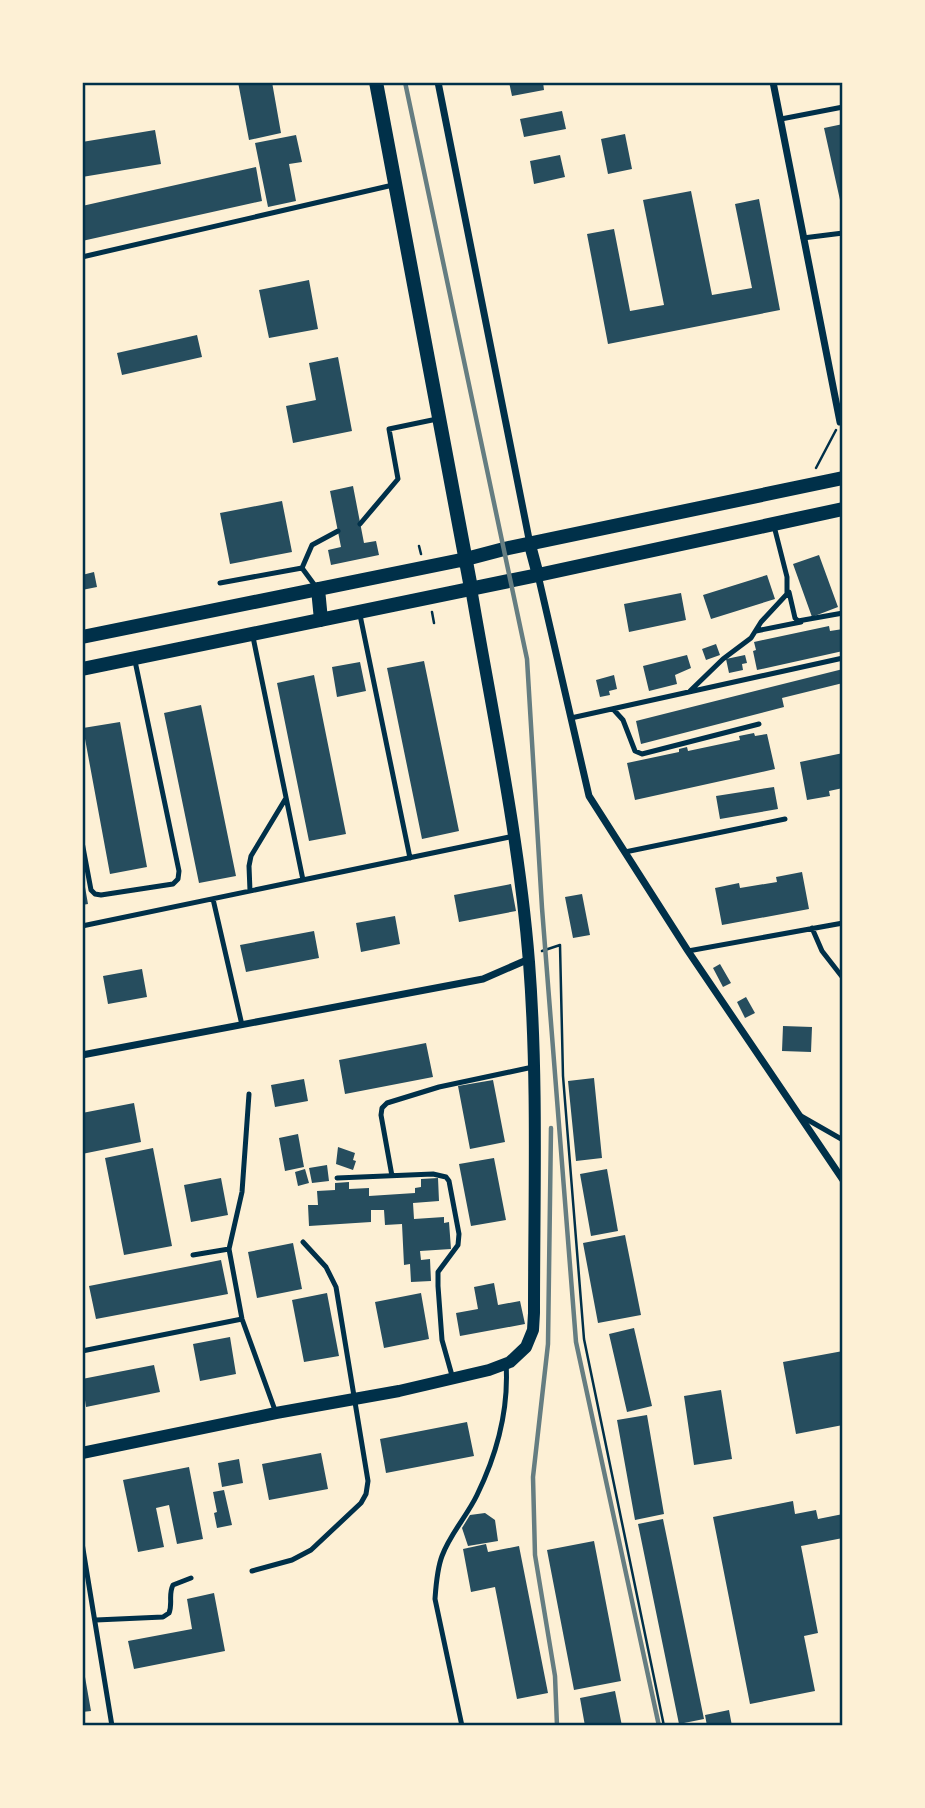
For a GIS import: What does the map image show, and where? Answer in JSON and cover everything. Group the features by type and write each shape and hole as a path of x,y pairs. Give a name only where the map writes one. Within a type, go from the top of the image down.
{"main road":[{"path":"376,82 471,588"},
{"path":"82,637 466,559 843,478"},
{"path":"82,669 843,509"},
{"path":"318,589 321,620"}],"street":[{"path":"438,82 530,545 589,796 688,951 843,1180"},
{"path":"773,82 840,422"},
{"path":"82,1453 453,1379 506,1363 526,1348 533,1330 534,1313 533,1067 529,959 514,836 471,588"},
{"path":"82,1055 483,979 529,959"}],"lane":[{"path":"781,119 843,107"},
{"path":"82,257 395,185"},
{"path":"803,238 843,233"},
{"path":"360,524 398,479 389,429 438,419"},
{"path":"774,524 795,618 804,622"},
{"path":"302,568 312,545 338,531"},
{"path":"220,583 302,568"},
{"path":"302,568 318,589"},
{"path":"687,693 723,659 746,643 767,614 787,594 788,585"},
{"path":"359,612 410,858"},
{"path":"756,631 843,613"},
{"path":"252,634 303,880"},
{"path":"82,842 91,890 95,894 173,884 178,879 179,871 134,658"},
{"path":"571,718 843,658"},
{"path":"613,709 622,720 635,751 642,754 759,724"},
{"path":"250,891 251,856 286,798"},
{"path":"625,852 785,819"},
{"path":"82,926 514,836"},
{"path":"212,899 242,1025"},
{"path":"688,951 843,923"},
{"path":"812,928 822,951 843,978"},
{"path":"392,1176 381,1115 387,1103 439,1087 533,1067"},
{"path":"249,1094 242,1192 229,1249 242,1319 276,1413"},
{"path":"801,1116 843,1140"},
{"path":"337,1178 433,1174 449,1181 459,1234 458,1245 438,1272 438,1286 442,1340 453,1379"},
{"path":"252,1571 292,1560 311,1550 361,1503 368,1482 336,1287 326,1267 303,1242"},
{"path":"193,1255 229,1249"},
{"path":"82,1351 242,1319"},
{"path":"462,1726 435,1599 437,1581 441,1558 479,1491 499,1436 507,1396 506,1363"},
{"path":"82,1543 112,1726"},
{"path":"96,1620 163,1617 169,1613 172,1606 169,1595 173,1586 191,1578"}],"path":[{"path":"807,486 840,422"},
{"path":"529,959 560,945 563,1076 584,1339 664,1726"}],"building":[{"path":"238,82 272,82 281,133 249,140"},
{"path":"509,82 543,82 544,90 512,96"},
{"path":"562,111 566,129 524,137 520,119"},
{"path":"843,124 843,209 842,209 824,128"},
{"path":"155,130 161,164 82,177 82,142"},
{"path":"625,134 632,169 608,174 601,139"},
{"path":"296,135 302,162 289,164 296,201 268,207 255,143"},
{"path":"560,155 565,177 534,184 530,161"},
{"path":"256,167 262,201 82,241 82,206"},
{"path":"691,191 712,295 752,288 735,204 759,199 780,310 608,344 587,234 614,229 630,311 664,305 643,200"},
{"path":"309,280 318,329 269,338 259,290"},
{"path":"197,335 202,357 122,375 117,353"},
{"path":"338,357 352,431 293,443 286,406 316,400 309,363"},
{"path":"353,486 364,543 376,541 379,555 331,565 328,550 341,547 330,491"},
{"path":"282,501 292,552 230,564 220,513"},
{"path":"819,555 838,607 812,617 793,564"},
{"path":"94,572 97,587 82,590 82,575"},
{"path":"767,575 775,599 711,619 703,595"},
{"path":"681,593 686,620 629,632 624,604"},
{"path":"829,626 830,631 843,629 843,651 757,670 754,642"},
{"path":"716,644 720,655 706,660 702,649"},
{"path":"687,655 691,668 675,675 677,684 649,691 643,666"},
{"path":"745,655 747,663 742,664 743,670 729,673 726,659"},
{"path":"424,661 459,831 422,839 387,668"},
{"path":"360,662 366,691 337,697 332,667"},
{"path":"843,669 843,683 782,698 784,707 641,744 636,721"},
{"path":"314,675 346,834 309,841 277,683"},
{"path":"614,675 617,689 609,691 610,695 600,697 596,680"},
{"path":"201,705 236,876 199,883 164,713"},
{"path":"120,722 147,867 110,874 83,728"},
{"path":"754,733 755,736 767,734 775,769 635,800 627,763 679,752 679,749 687,747 688,751 740,740 739,736"},
{"path":"843,753 843,788 829,791 830,796 807,800 800,762"},
{"path":"774,787 778,809 720,819 716,796"},
{"path":"802,872 809,909 722,925 715,888 739,883 740,888 777,882 776,877"},
{"path":"511,884 516,911 459,922 454,895"},
{"path":"85,887 88,904 82,905 82,888"},
{"path":"582,894 590,935 573,938 565,897"},
{"path":"395,916 400,944 361,952 356,923"},
{"path":"314,931 319,958 246,972 240,945"},
{"path":"720,964 731,983 723,987 713,968"},
{"path":"142,969 147,997 108,1004 103,976"},
{"path":"746,997 755,1013 745,1018 737,1002"},
{"path":"783,1026 812,1027 811,1052 782,1051"},
{"path":"426,1043 433,1077 345,1094 339,1060"},
{"path":"594,1078 602,1158 576,1161 568,1081"},
{"path":"304,1079 308,1101 275,1107 271,1085"},
{"path":"493,1080 505,1142 470,1149 458,1086"},
{"path":"134,1103 141,1142 82,1154 82,1113"},
{"path":"298,1134 304,1167 285,1171 279,1138"},
{"path":"338,1147 355,1153 353,1170 336,1164"},
{"path":"153,1148 172,1246 124,1255 105,1158"},
{"path":"494,1158 506,1220 471,1226 459,1164"},
{"path":"327,1165 329,1181 312,1183 309,1168"},
{"path":"305,1169 309,1183 298,1186 295,1172"},
{"path":"607,1169 618,1231 591,1236 580,1174"},
{"path":"221,1178 228,1215 191,1222 184,1185"},
{"path":"438,1178 439,1201 413,1203 414,1219 444,1217 444,1223 449,1222 451,1249 420,1251 421,1260 430,1259 431,1281 411,1282 410,1264 404,1265 402,1224 385,1225 384,1210 371,1210 371,1222 309,1226 308,1205 318,1205 317,1191 335,1190 335,1183 349,1182 349,1189 369,1188 369,1196 415,1193 415,1188 421,1187 421,1179"},
{"path":"625,1235 641,1315 598,1323 583,1243"},
{"path":"293,1243 302,1289 257,1298 248,1252"},
{"path":"221,1260 228,1294 96,1319 89,1286"},
{"path":"494,1283 498,1305 520,1301 525,1324 460,1336 456,1313 478,1309 474,1287"},
{"path":"327,1293 339,1356 304,1362 292,1300"},
{"path":"421,1293 429,1339 384,1348 375,1302"},
{"path":"634,1328 652,1406 627,1412 609,1334"},
{"path":"230,1337 236,1374 200,1381 193,1344"},
{"path":"843,1351 843,1425 796,1434 783,1362"},
{"path":"154,1365 160,1392 86,1407 82,1379"},
{"path":"721,1390 732,1459 694,1465 684,1396"},
{"path":"647,1415 664,1514 635,1520 617,1420"},
{"path":"467,1422 474,1456 386,1473 380,1439"},
{"path":"321,1453 328,1489 269,1500 262,1464"},
{"path":"239,1459 243,1483 222,1487 218,1463"},
{"path":"189,1467 203,1539 177,1544 169,1505 156,1508 164,1547 138,1552 123,1480"},
{"path":"224,1490 232,1525 217,1528 213,1492"},
{"path":"793,1501 795,1514 816,1510 818,1519 843,1514 843,1538 801,1546 818,1633 804,1636 815,1691 750,1704 713,1517"},
{"path":"485,1513 495,1520 498,1541 468,1546 462,1528 470,1515"},
{"path":"663,1519 704,1719 679,1724 638,1524"},
{"path":"594,1541 621,1681 574,1690 547,1550"},
{"path":"486,1544 488,1552 519,1546 548,1693 517,1699 495,1587 471,1592 463,1549"},
{"path":"214,1593 225,1651 134,1669 128,1641 192,1629 187,1599"},
{"path":"85,1677 91,1711 82,1712 82,1678"},
{"path":"615,1691 622,1726 585,1726 580,1698"},
{"path":"729,1710 732,1726 707,1726 705,1715"}],"railway":[{"path":"405,82 527,659 542,908 576,1342 659,1726"},
{"path":"551,1128 548,1344 533,1477 535,1555 555,1676 557,1726"}]}
